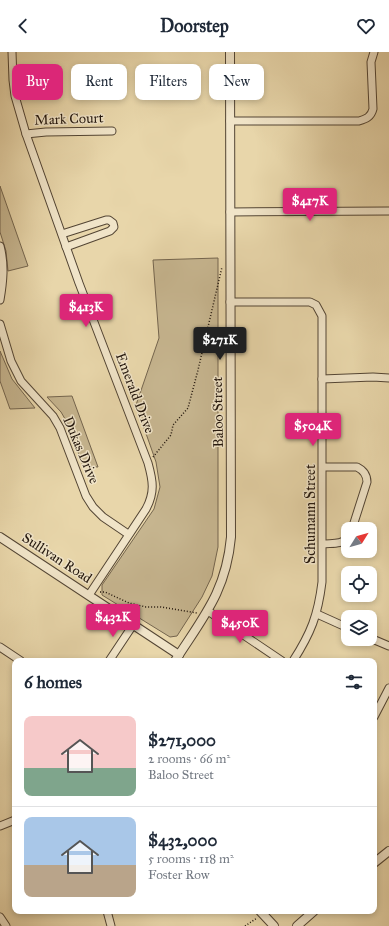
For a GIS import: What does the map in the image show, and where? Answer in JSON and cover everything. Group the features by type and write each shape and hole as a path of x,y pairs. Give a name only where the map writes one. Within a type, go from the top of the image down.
{"street":[{"name":"Emerald Drive","path":"12,52 15,96 26,134 66,247 148,463 153,483 151,499 146,510 128,534 89,595"},
{"name":"Baloo Street","path":"177,658 206,614 225,575 232,537 230,52"},
{"path":"230,122 358,121 366,118 370,116 373,109 371,62 374,52"},
{"name":"Mark Court","path":"26,134 46,132 112,131"},
{"path":"230,212 389,212"},
{"path":"62,234 106,220 112,222 114,226 110,231 66,247"},
{"path":"0,246 3,258 4,274 0,300"},
{"name":"Schumann Street","path":"230,302 310,302 316,305 322,316 322,582 317,614 306,641 295,658"},
{"name":"Dukas Drive","path":"0,324 11,361 21,381 53,416 60,428 83,491 89,502 103,517 128,534"},
{"path":"322,379 373,377 389,378"},
{"path":"323,467 357,467 366,474 367,482 354,522"},
{"name":"Sullivan Road","path":"0,537 132,624 177,658"},
{"path":"322,544 341,542"},
{"path":"206,614 277,658"},
{"path":"317,614 341,625"},
{"path":"111,658 132,624"},
{"path":"377,641 389,646"},
{"path":"0,647 16,658"},
{"path":"377,711 389,688"},
{"path":"0,826 12,821"},
{"path":"377,862 388,853"},
{"path":"108,914 111,926"},
{"path":"263,914 274,926"},
{"path":"297,926 311,914"},
{"path":"0,917 6,926"}],"path":[{"path":"148,463 171,435 173,425 188,408 223,262 230,260"},
{"path":"89,595 105,592 129,603 146,607 161,607 206,614"},
{"path":"246,926 259,914"}],"shaded area":[{"path":"0,186 28,266 8,271 6,251 0,232"},
{"path":"218,258 218,547 212,576 202,597 177,636 170,637 102,595 102,585 154,509 160,487 156,462 136,405 159,338 153,260"},
{"path":"0,351 12,379 35,408 10,409 0,381"},
{"path":"72,396 98,467 83,466 68,424 61,412 47,397"}]}
